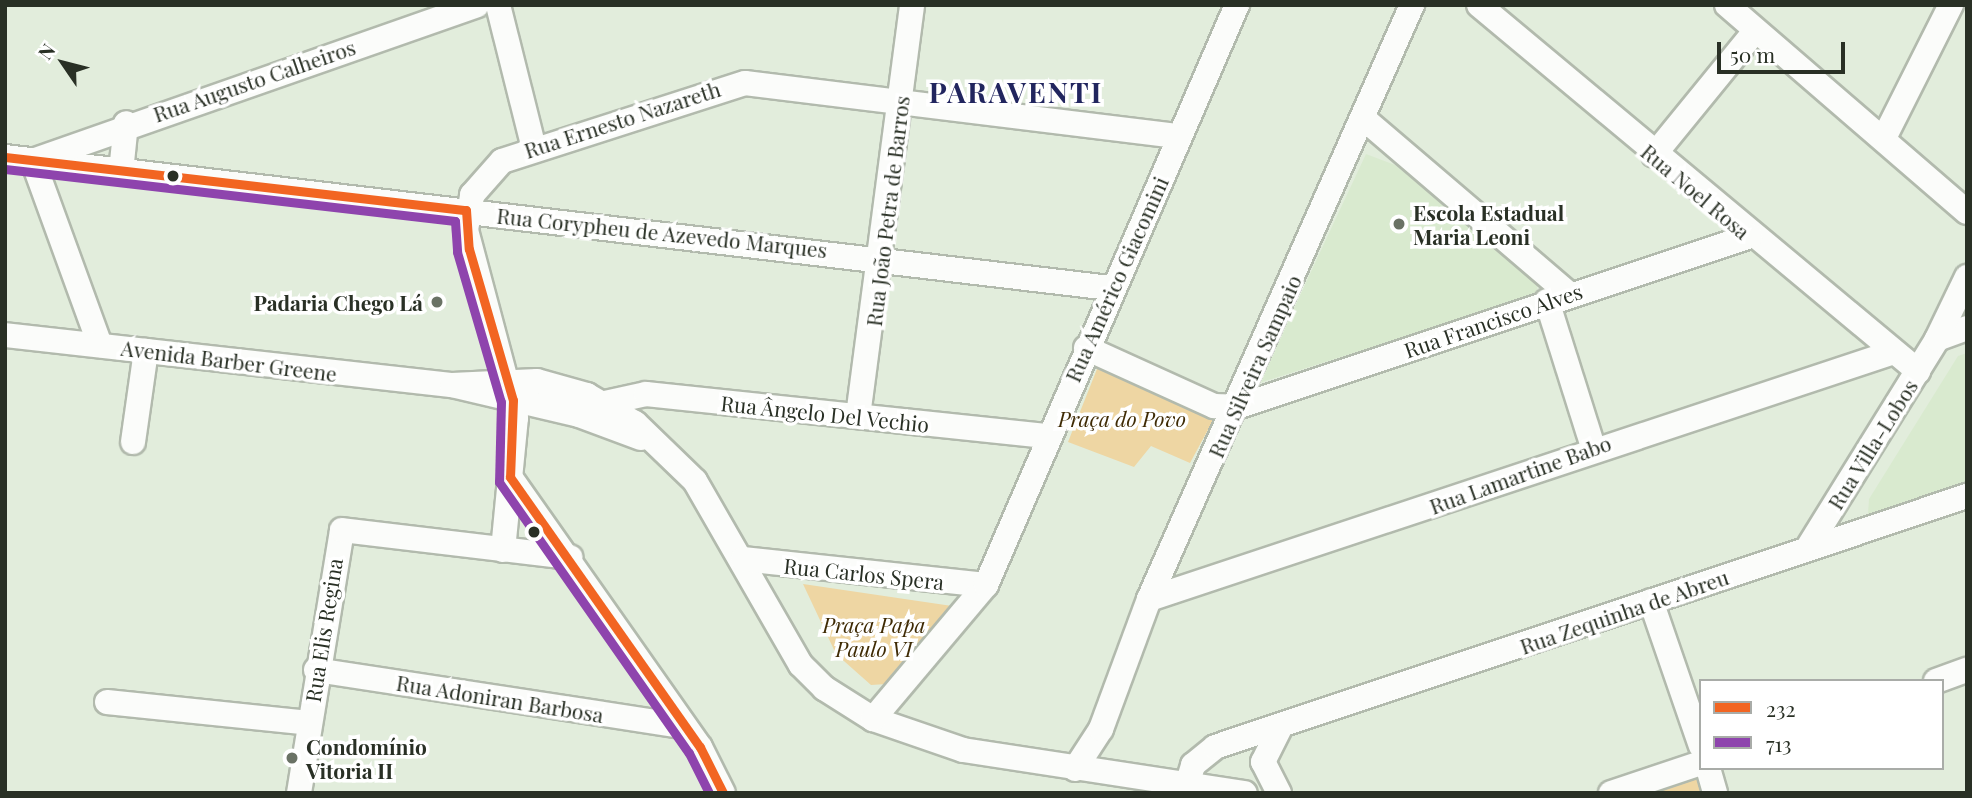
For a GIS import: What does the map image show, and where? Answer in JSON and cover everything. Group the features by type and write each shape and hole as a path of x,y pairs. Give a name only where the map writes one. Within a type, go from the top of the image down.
{"street":[{"name":"Rua Augusto Calheiros","path":"33,161 126,123 477,5"},
{"path":"498,5 534,148"},
{"name":"Rua João Petra de Barros","path":"858,416 883,257 912,5"},
{"name":"Rua Américo Giacomini","path":"873,719 986,585 1046,436 1237,5"},
{"name":"Rua Silveira Sampaio","path":"1075,769 1101,729 1149,599 1237,407 1412,5"},
{"name":"Rua Noel Rosa","path":"1479,5 1750,236 1891,353 1918,371"},
{"path":"1727,5 1755,31 1885,136 1967,212"},
{"path":"1885,136 1951,5"},
{"path":"1654,155 1755,31"},
{"name":"Rua Ernesto Nazareth","path":"466,209 489,172 534,148 727,84 1179,136"},
{"path":"1363,118 1558,298 1593,447"},
{"path":"121,172 126,123"},
{"name":"Rua Corypheu de Azevedo Marques","path":"5,157 883,257 1110,289"},
{"path":"33,161 100,345"},
{"path":"466,209 469,249 510,389 510,477 503,550"},
{"name":"Rua Francisco Alves","path":"1237,407 1750,236"},
{"name":"Rua Villa-Lobos","path":"1807,549 1937,339 1967,277"},
{"path":"1937,339 1967,328"},
{"name":"Avenida Barber Greene","path":"5,335 452,385 510,389 565,387 605,403 656,443 695,481 743,559 801,665 824,688 873,719 963,750 1245,793"},
{"path":"1086,348 1214,406 1237,407"},
{"path":"133,442 146,351"},
{"name":"Rua Lamartine Babo","path":"1149,599 1593,447 1891,353"},
{"name":"Avenida Barber Greene","path":"510,389 656,443"},
{"name":"Rua Ângelo Del Vechio","path":"605,403 646,394 1046,436"},
{"path":"510,477 570,557 684,726 723,793"},
{"name":"Rua Zequinha de Abreu","path":"1120,775 1202,755 1281,726 1967,496"},
{"name":"Rua Elis Regina","path":"299,793 316,670 342,530 570,557"},
{"name":"Rua Carlos Spera","path":"743,559 986,585"},
{"path":"1651,601 1699,740"},
{"name":"Rua Adoniran Barbosa","path":"316,670 684,726"},
{"path":"1942,679 1967,670"},
{"path":"107,702 309,723"},
{"path":"1279,793 1263,762 1281,726"},
{"path":"1101,729 1120,775"},
{"path":"1187,785 1202,755"},
{"path":"1611,793 1645,787 1699,764"},
{"path":"1709,770 1715,793"}],"shaded area":[{"name":"Escola Estadual Maria Leoni","path":"1366,154 1395,165 1538,283 1536,295 1259,383"},
{"path":"1967,353 1967,486 1875,519 1868,514 1869,499 1958,356"}],"green space":[{"name":"Praça do Povo","path":"1099,364 1217,413 1190,463 1151,446 1134,467 1068,442"},
{"name":"Praça Papa Paulo VI","path":"803,584 952,606 887,684 871,685 836,654"},
{"path":"1699,768 1714,793 1644,793"}],"transit line":[{"name":"232","path":"5,157 466,210"},
{"name":"713","path":"5,169 455,221 457,252 501,402 499,482 689,753 709,793"},
{"name":"232","path":"466,210 469,249 513,400 510,477"},
{"name":"232","path":"510,477 700,747 723,793"}],"place":[{"name":"Escola Estadual Maria Leoni","path":"1399,224"},
{"name":"Padaria Chego Lá","path":"437,302"},
{"name":"Condomínio Vitoria II","path":"292,758"}],"district":[{"name":"PARAVENTI","path":"1016,92"}]}
